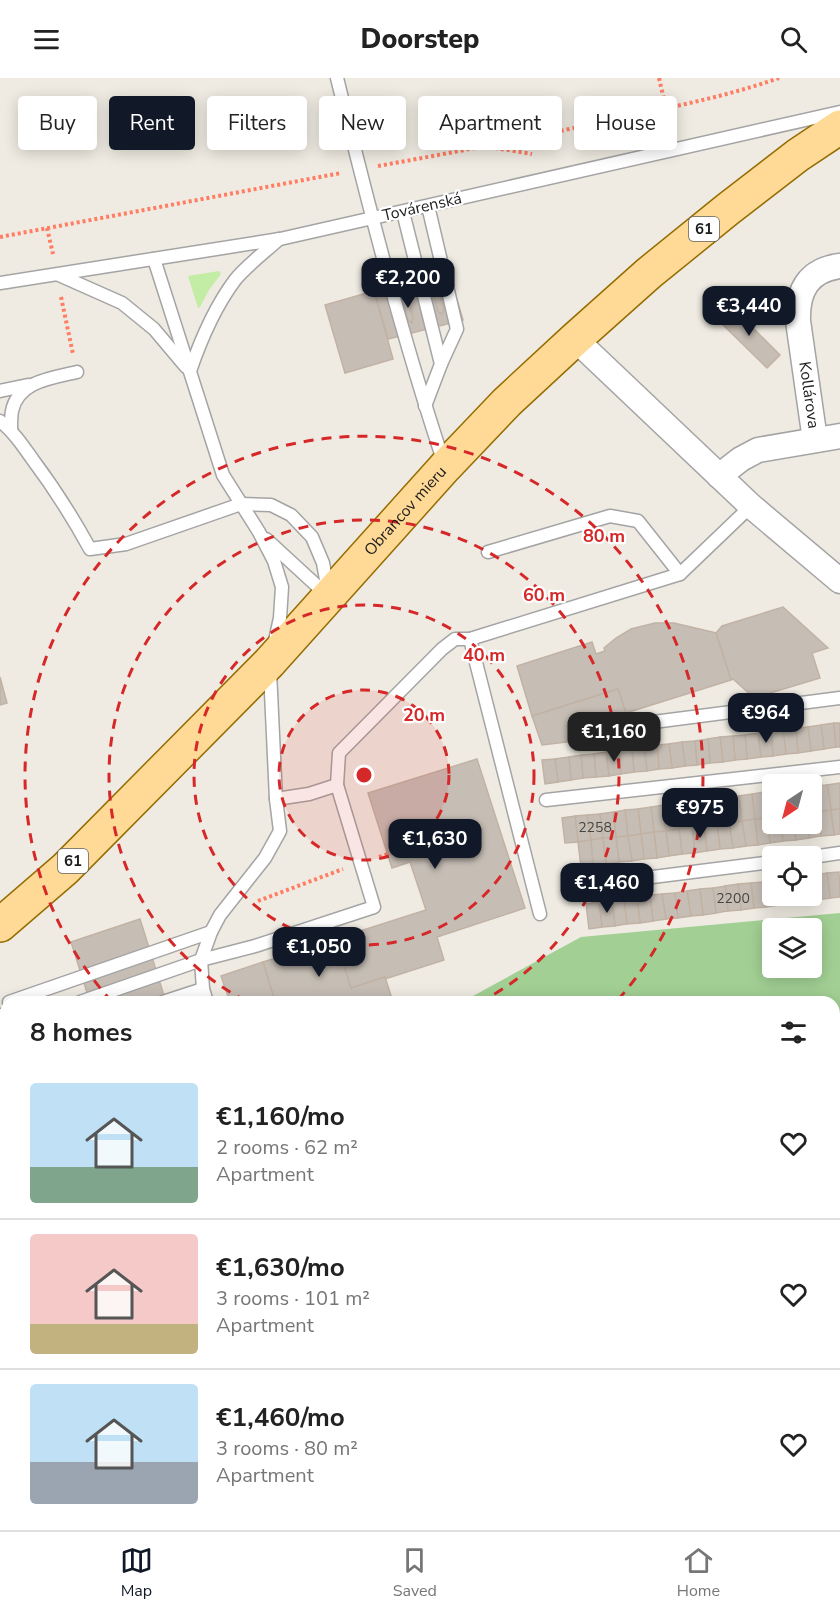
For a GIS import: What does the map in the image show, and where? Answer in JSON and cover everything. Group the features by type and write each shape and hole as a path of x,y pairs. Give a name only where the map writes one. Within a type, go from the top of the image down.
{"main road":[{"name":"Obrancov mieru","path":"0,925 65,869 269,663 445,467 507,402 649,273 798,155 840,127"}],"street":[{"name":"Kollárova","path":"815,440 798,321 798,305 802,290 811,279 829,268 840,266"},
{"path":"574,339 751,506 840,581"},
{"path":"719,476 741,459 758,450 840,436"}],"lane":[{"path":"337,78 373,219 425,406 445,467"},
{"name":"Továrenská","path":"0,283 280,239 840,112"},
{"path":"425,406 457,329 428,206"},
{"path":"403,212 441,364"},
{"path":"190,371 207,325 235,279 280,239"},
{"path":"154,259 223,475 259,532 274,561 282,587 280,618 269,663 276,799 280,831 265,858 220,915 211,932 201,960 205,996"},
{"path":"58,274 122,303 154,329 190,371"},
{"path":"0,391 77,372"},
{"path":"11,430 12,410 19,394 34,383"},
{"path":"0,421 11,430 58,495 90,549 126,544 241,504 272,505 291,515 312,537 323,563 329,596"},
{"path":"98,996 201,960 374,907 337,784 339,753 442,648 455,639 470,639 680,574 751,506"},
{"path":"488,552 610,516 638,521 680,574"},
{"path":"259,532 329,596"},
{"path":"470,639 540,914"},
{"path":"638,724 840,698"},
{"path":"546,800 840,767"},
{"path":"276,799 309,794 337,784"},
{"path":"822,856 840,853"},
{"path":"580,886 762,863"},
{"path":"24,996 211,932"},
{"path":"181,996 203,989"}],"path":[{"path":"659,78 663,96"},
{"path":"677,105 779,78"},
{"path":"0,237 469,150"},
{"path":"505,150 532,154"},
{"path":"47,228 54,257"},
{"path":"62,301 68,335"},
{"path":"220,915 388,854"}],"green space":[{"path":"219,271 221,274 198,308 188,276"},
{"path":"840,913 840,996 473,996 581,937 762,920 762,978 822,978 822,918 786,918"}],"building":[{"path":"449,273 463,320 388,339 374,291"},
{"path":"434,286 438,289 444,310 442,314 438,312 432,291"},
{"path":"374,291 393,359 345,373 325,305"},
{"path":"404,295 408,298 412,323 408,320 402,300"},
{"path":"731,306 780,355 767,368 717,319"},
{"path":"783,607 828,648 812,653 820,678 754,698 733,679 731,680 716,633 722,626"},
{"path":"655,623 674,623 716,633 731,680 626,713 618,689 532,716 517,666 592,642 596,654 605,651 604,648 631,629"},
{"path":"0,677 7,703 0,705"},
{"path":"618,689 633,734 542,745 532,716"},
{"path":"834,723 836,747 824,749 821,725"},
{"path":"834,723 840,723 840,747 836,747"},
{"path":"821,725 824,749 811,751 808,727"},
{"path":"808,727 811,751 798,753 796,728"},
{"path":"796,728 798,753 786,754 783,729"},
{"path":"783,729 786,754 773,756 771,731"},
{"path":"771,731 773,756 761,757 758,733"},
{"path":"758,733 761,757 747,759 745,735"},
{"path":"745,735 747,759 735,760 733,736"},
{"path":"733,736 735,760 723,762 720,737"},
{"path":"720,737 723,762 710,763 708,739"},
{"path":"708,739 710,763 697,765 695,741"},
{"path":"695,741 697,765 685,766 682,742"},
{"path":"682,742 685,766 672,768 669,744"},
{"path":"669,744 672,768 659,769 657,745"},
{"path":"657,745 659,769 647,771 644,747"},
{"path":"644,747 647,771 634,772 632,749"},
{"path":"632,749 634,772 621,774 619,750"},
{"path":"619,750 621,774 609,776 606,752"},
{"path":"606,752 609,776 596,777 594,754"},
{"path":"594,754 596,777 583,778 581,755"},
{"path":"581,755 583,778 571,780 569,757"},
{"path":"569,757 571,780 558,782 555,759"},
{"path":"477,759 525,908 437,937 444,960 351,988 335,939 426,910 410,862 392,868 368,793"},
{"path":"555,759 558,782 545,784 542,760"},
{"path":"840,783 840,809 831,810 827,785"},
{"path":"822,785 827,785 831,810 822,811"},
{"path":"762,792 762,818 755,819 752,794"},
{"path":"752,794 755,819 742,821 739,796"},
{"path":"739,796 742,821 729,823 726,798"},
{"path":"726,798 729,823 717,824 714,799"},
{"path":"714,799 717,824 704,825 701,801"},
{"path":"701,801 704,825 692,827 688,803"},
{"path":"688,803 692,827 679,829 676,804"},
{"path":"676,804 679,829 666,831 663,805"},
{"path":"663,805 666,831 654,832 651,807"},
{"path":"651,807 654,832 641,834 638,809"},
{"path":"638,809 641,834 628,836 625,810"},
{"path":"840,809 840,834 834,835 831,810"},
{"path":"625,810 628,836 616,837 613,812"},
{"path":"831,810 834,835 821,836 822,811"},
{"path":"613,812 616,837 603,838 600,814"},
{"path":"600,814 603,838 591,840 587,815"},
{"path":"587,815 591,840 578,842 575,816"},
{"path":"575,816 578,842 565,843 562,818"},
{"path":"762,818 762,834 769,834 770,843 758,845 755,819"},
{"path":"755,819 758,845 746,846 742,821"},
{"path":"742,821 746,846 733,848 729,823"},
{"path":"729,823 733,848 720,849 717,824"},
{"path":"717,824 720,849 707,851 704,825"},
{"path":"704,825 707,851 695,853 692,827"},
{"path":"692,827 695,853 682,854 679,829"},
{"path":"679,829 682,854 669,856 666,831"},
{"path":"666,831 669,856 657,858 654,832"},
{"path":"654,832 657,858 644,859 641,834"},
{"path":"641,834 644,859 632,861 628,836"},
{"path":"769,834 782,834 783,841 770,843"},
{"path":"782,834 795,834 796,840 783,841"},
{"path":"795,834 808,834 809,838 796,840"},
{"path":"808,834 821,834 821,836 809,838"},
{"path":"628,836 632,861 619,862 616,837"},
{"path":"616,837 619,862 606,864 603,838"},
{"path":"603,838 606,864 593,866 591,840"},
{"path":"591,840 593,866 581,867 578,842"},
{"path":"839,872 840,897 830,898 827,873"},
{"path":"827,873 830,898 822,899 822,874"},
{"path":"762,882 762,906 766,907 754,908 751,883"},
{"path":"751,883 754,908 741,910 738,884"},
{"path":"738,884 741,910 728,911 725,886"},
{"path":"725,886 728,911 716,913 713,888"},
{"path":"713,888 716,913 703,915 700,889"},
{"path":"700,889 703,915 691,916 687,891"},
{"path":"687,891 691,916 678,918 675,893"},
{"path":"675,893 678,918 666,919 662,894"},
{"path":"662,894 666,919 653,921 650,895"},
{"path":"650,895 653,921 640,923 637,897"},
{"path":"637,897 640,923 627,924 624,899"},
{"path":"624,899 627,924 615,926 612,901"},
{"path":"612,901 615,926 602,927 599,902"},
{"path":"599,902 602,927 589,929 586,904"},
{"path":"140,919 164,996 88,996 71,942"},
{"path":"335,939 351,988 385,977 391,996 273,996 263,962"},
{"path":"263,962 273,996 228,996 221,976"}]}
